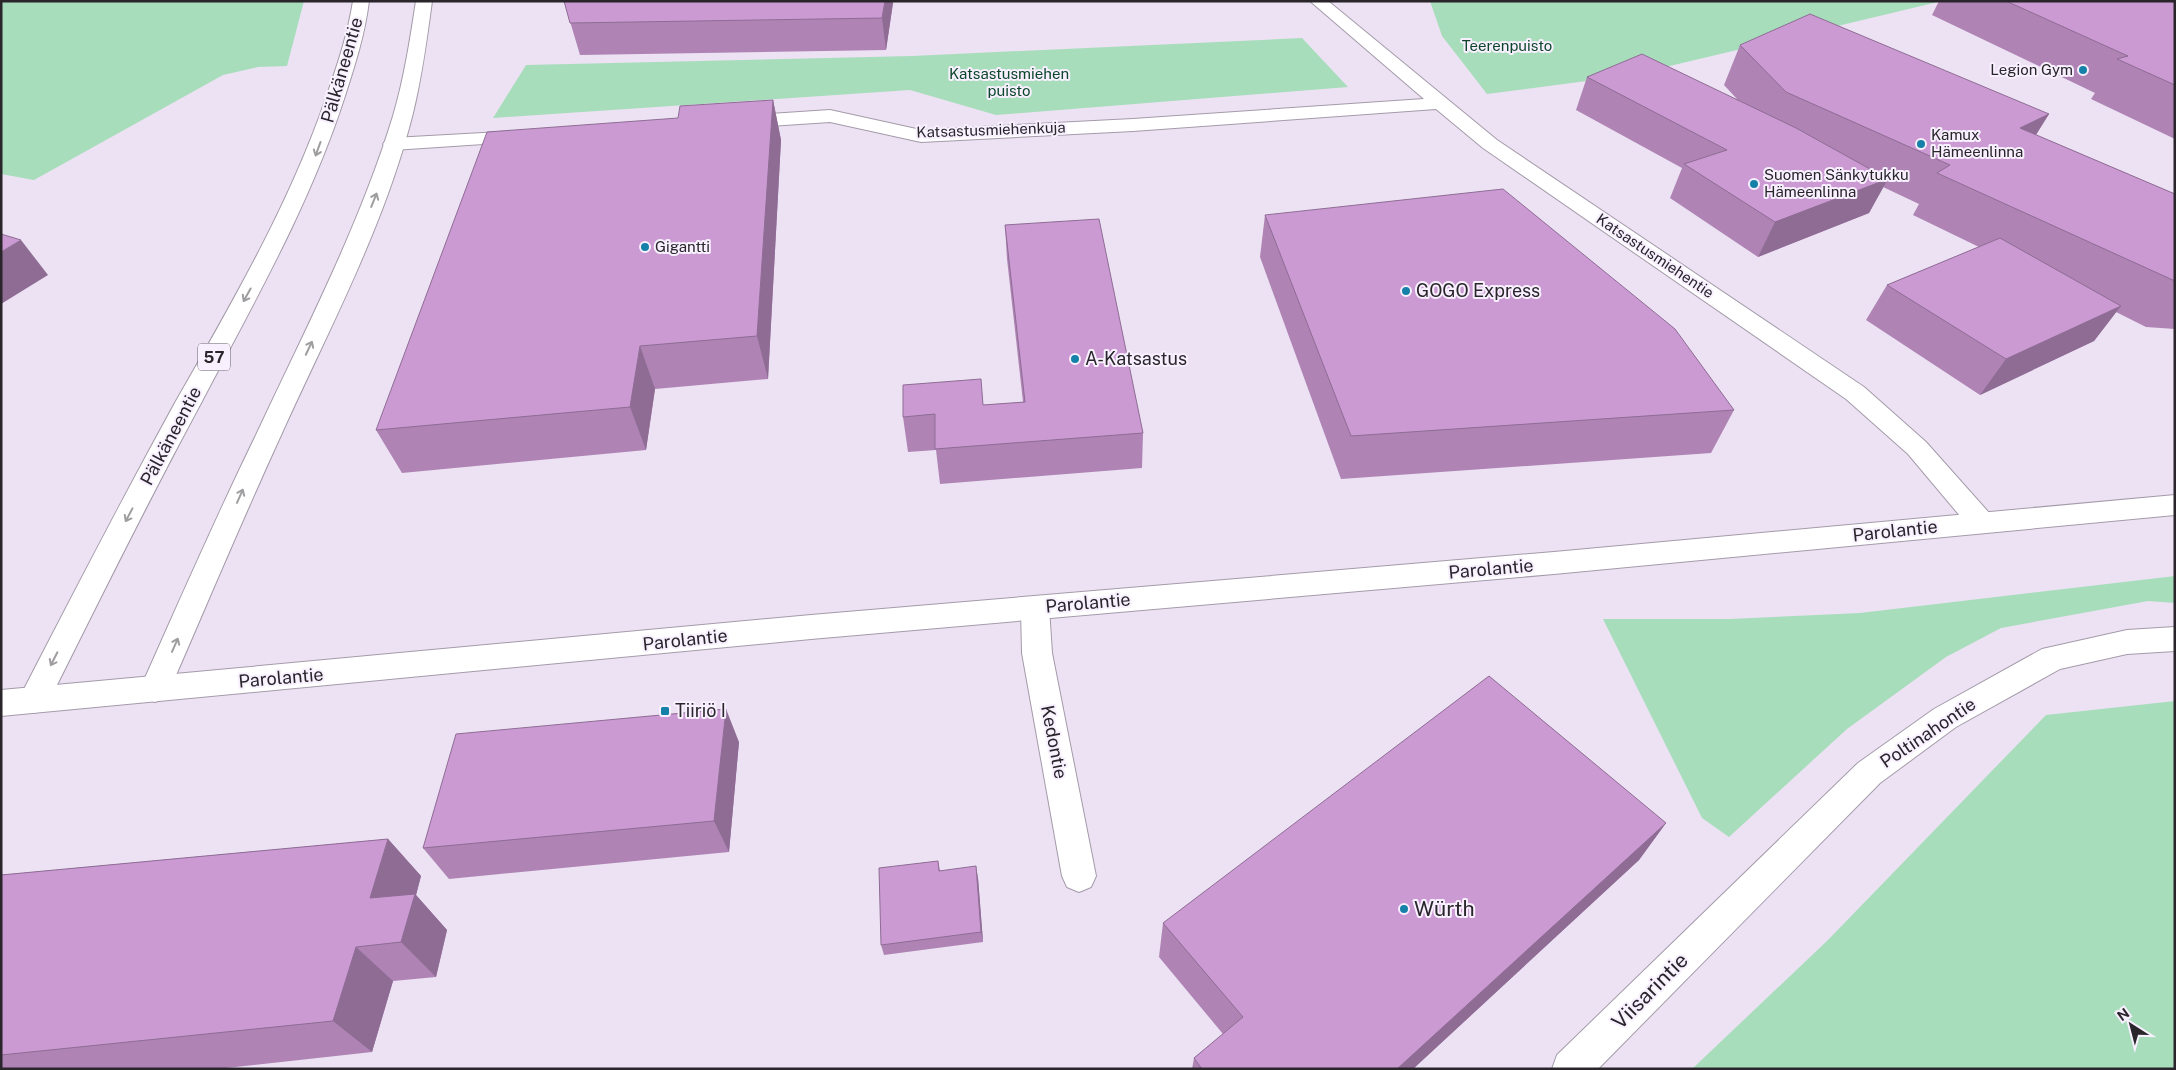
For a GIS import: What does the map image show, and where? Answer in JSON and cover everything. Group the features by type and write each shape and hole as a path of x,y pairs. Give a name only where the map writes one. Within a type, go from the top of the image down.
{"main road":[{"name":"Pälkäneentie","path":"34,700 157,461 257,278 309,172 348,58 361,1"},
{"path":"156,689 250,472 340,281 380,184 393,144 420,44 424,1"},
{"name":"Katsastusmiehentie","path":"1318,1 1490,144 1854,393 1916,448 1981,522"},
{"name":"Katsastusmiehenkuja","path":"722,124 830,116 921,136 1133,125 1441,103"},
{"path":"393,144 536,136"},
{"name":"Parolantie","path":"1,703 2175,505"},
{"name":"Kedontie","path":"1035,608 1037,653 1079,876"},
{"name":"Poltinahontie","path":"1728,912 1869,773 1945,718 2053,658 2127,642 2175,639"},
{"name":"Viisarintie","path":"1571,1069 1728,912"}],"green space":[{"path":"1,1 304,1 287,66 258,67 223,75 34,180 1,174"},
{"name":"Teerenpuisto","path":"1430,1 1942,1 1632,75 1487,94 1442,36"},
{"name":"Katsastusmiehen puisto","path":"1302,38 1348,87 996,115 910,90 493,118 526,65 912,56"},
{"path":"2175,576 2175,603 2148,601 2001,628 1946,657 1847,729 1729,837 1702,818 1603,619 1729,619 1860,613"},
{"path":"2175,701 2175,1069 1692,1069 1828,940 2046,715"}],"building":[{"path":"564,1 885,1 882,18 570,23"},
{"path":"2006,1 2171,1 2175,3 2175,85 2117,59 2128,56"},
{"path":"1810,14 2049,114 2020,128 2175,194 2175,281 1937,173 1950,165 1786,92 1740,45"},
{"path":"1642,54 1796,128 1888,179 1775,222 1684,164 1727,150 1587,77"},
{"path":"773,100 757,336 640,346 630,407 376,430 487,132 678,118 680,106"},
{"path":"1503,189 1675,329 1734,410 1351,436 1265,215"},
{"path":"1099,219 1143,433 935,449 935,414 903,417 903,385 981,379 983,405 1025,402 1005,225"},
{"path":"1,234 21,240 1,252"},
{"path":"2000,238 2121,306 2006,359 1887,285"},
{"name":"Würth","path":"1489,676 1666,823 1397,1069 1202,1069 1194,1058 1243,1017 1163,923"},
{"path":"726,709 714,821 423,848 456,734"},
{"path":"388,839 370,898 415,894 401,942 356,947 333,1021 1,1055 1,875"},
{"path":"938,861 939,871 976,866 981,932 881,945 879,868"}],"place":[{"name":"Legion Gym","path":"2083,70"},
{"name":"Kamux Hämeenlinna","path":"1921,144"},
{"name":"Suomen Sänkytukku Hämeenlinna","path":"1754,184"},
{"name":"Gigantti","path":"645,247"},
{"name":"GOGO Express","path":"1406,291"},
{"name":"A-Katsastus","path":"1075,359"},
{"name":"Tiiriö I","path":"665,711"},
{"name":"Würth","path":"1404,909"}]}
